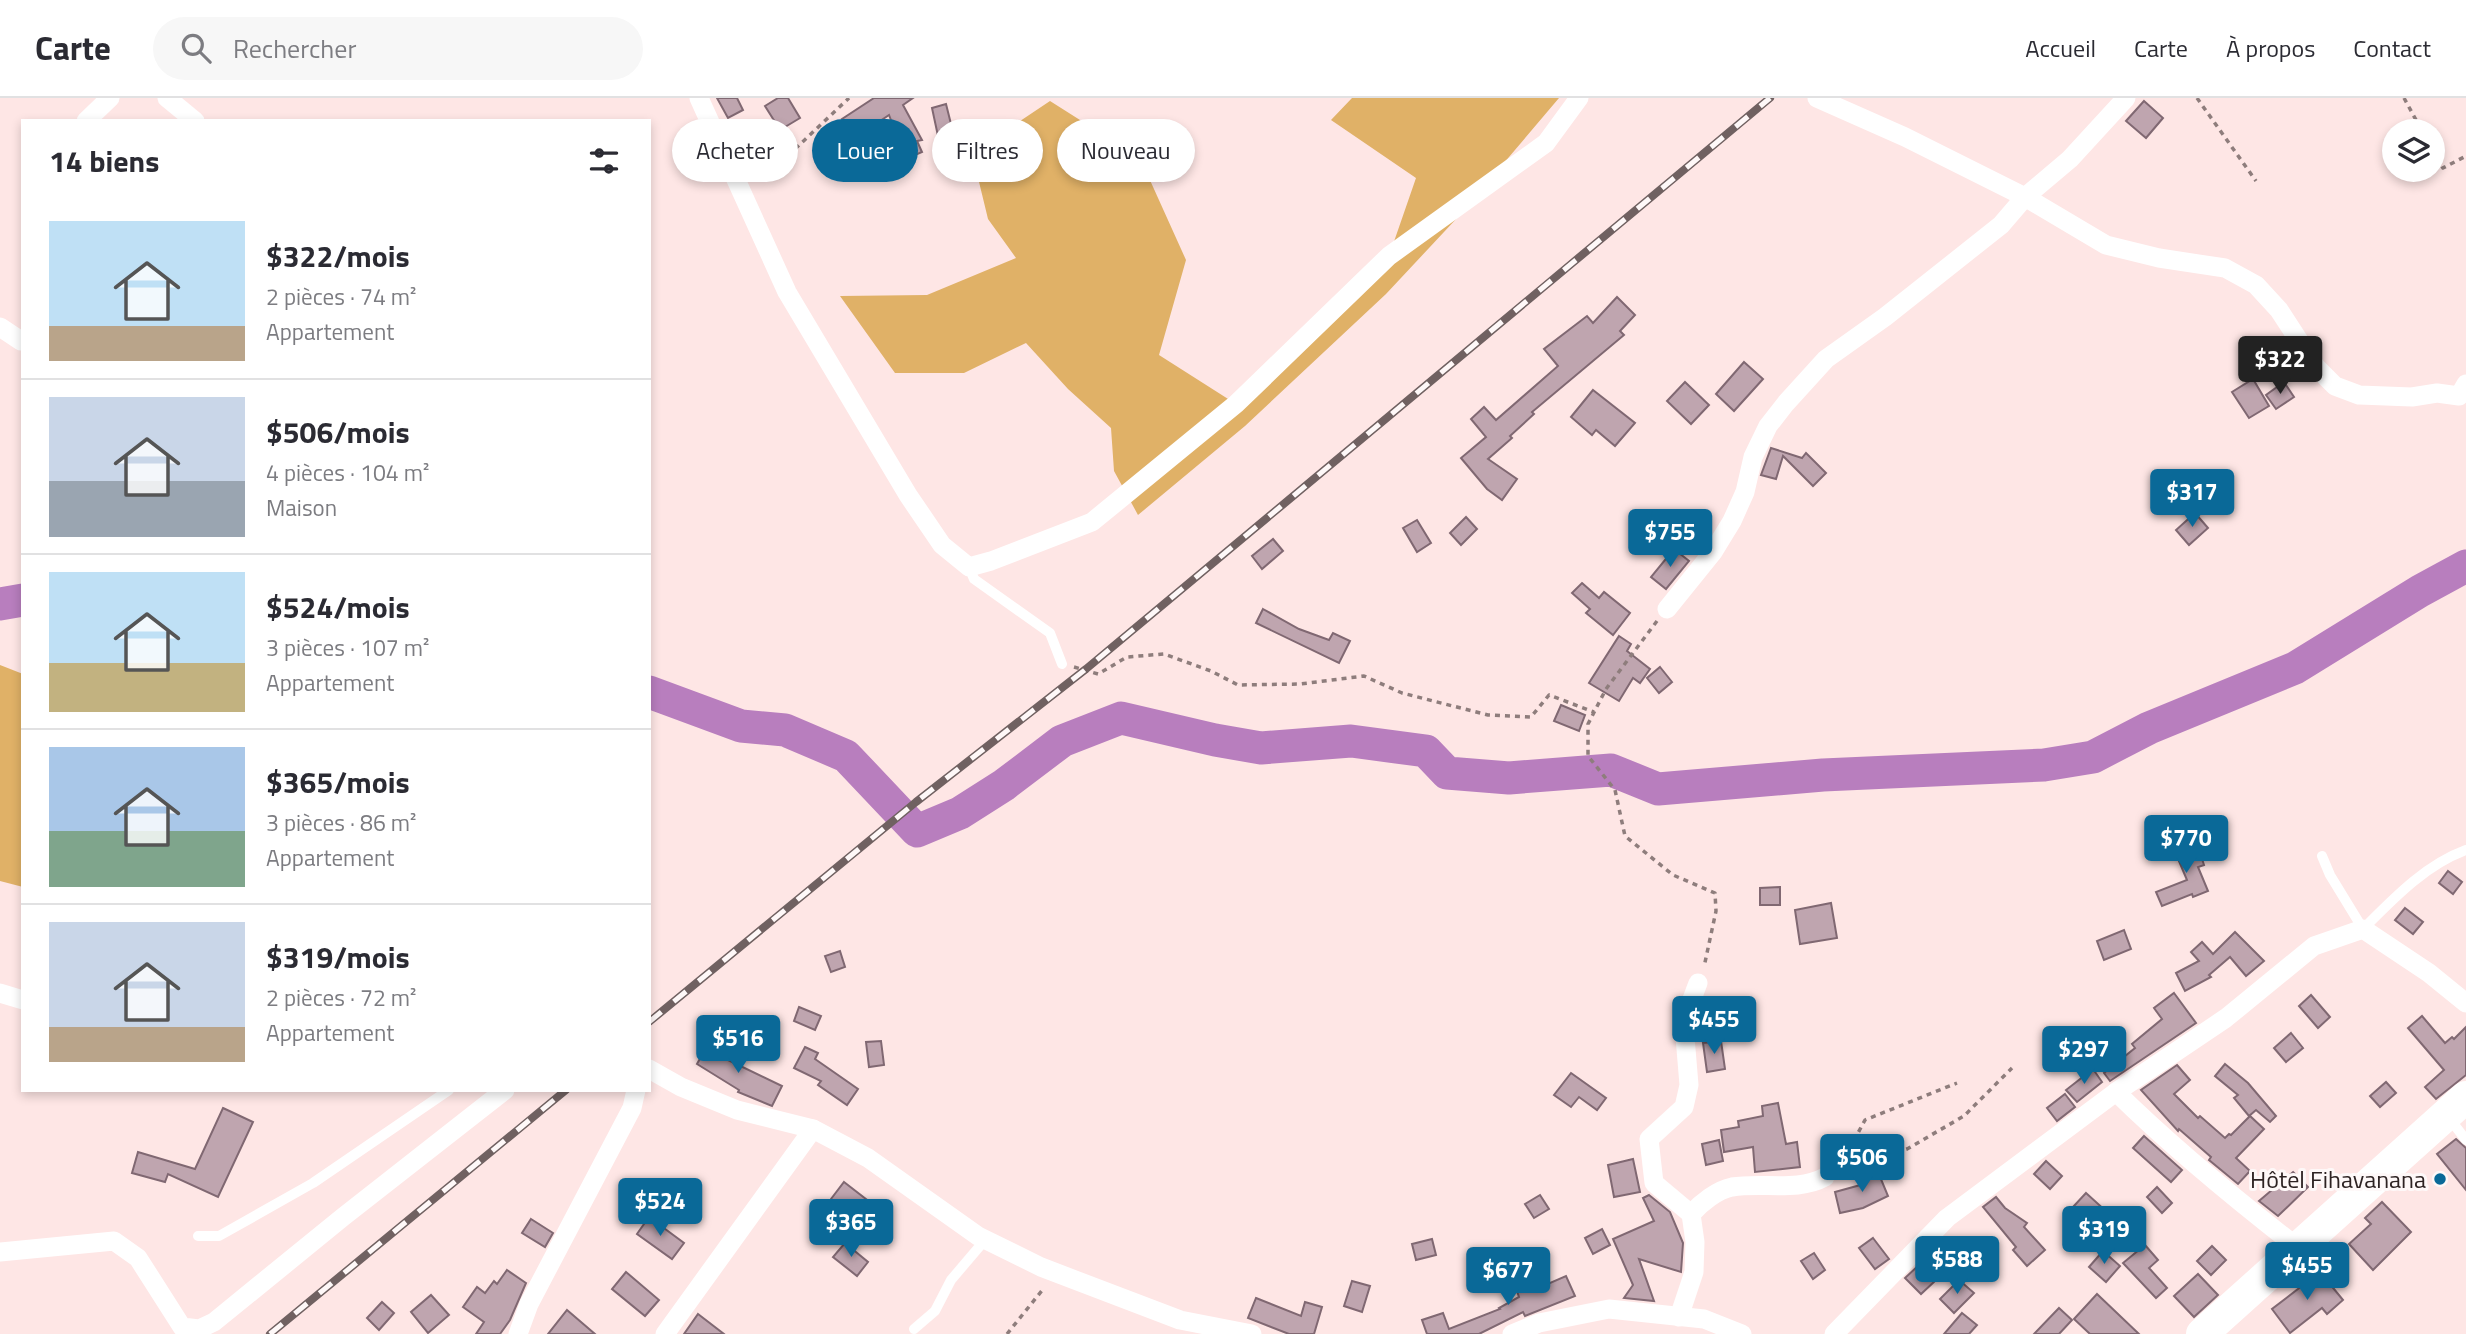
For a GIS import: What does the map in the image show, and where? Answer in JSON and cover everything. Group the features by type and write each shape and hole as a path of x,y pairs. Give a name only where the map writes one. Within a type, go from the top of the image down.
{"main road":[{"path":"2202,1334 2297,1247 2460,1117"}],"street":[{"path":"88,119 110,98"},
{"path":"167,98 193,119"},
{"path":"699,98 708,119"},
{"path":"736,182 787,292 908,495 942,545 969,567 1092,522 1236,404 1389,256 1546,143 1579,98"},
{"path":"1817,98 1905,137 2025,197 2106,245 2159,258 2225,268 2256,285 2279,310 2316,368 2335,386 2359,395 2464,395"},
{"path":"1667,609 1713,552 1732,521 1745,492 1753,457 1768,426 1786,402 1826,359 1885,317 2001,225 2025,197 2070,159 2126,98"},
{"path":"0,327 20,341"},
{"path":"1834,1334 1947,1218 2116,1092 2226,1017 2314,946 2362,929 2429,973 2466,1003"},
{"path":"1679,1317 1694,1272 1695,1242 1691,1214 1654,1183 1649,1139 1684,1107 1689,1085 1685,1037 1689,1007 1698,983"},
{"path":"0,993 21,999"},
{"path":"651,1070 681,1087 737,1110 813,1129 868,1158 985,1240 1056,1273 1207,1330 1252,1334"},
{"path":"0,1252 114,1241 138,1258 182,1327 199,1329 214,1322 502,1092"},
{"path":"518,1334 528,1304 632,1108 636,1092"},
{"path":"2116,1092 2167,1141 2297,1247"},
{"path":"665,1334 813,1129"},
{"path":"1691,1214 1703,1202 1730,1187 1812,1184 1825,1177"},
{"path":"1512,1334 1539,1323 1609,1310 1704,1319 1742,1334"}],"lane":[{"path":"969,567 974,579 1050,633 1062,664"},
{"path":"2322,856 2330,875 2362,929 2399,892 2448,856 2466,850"},
{"path":"198,1237 219,1236 313,1183 446,1092"},
{"path":"914,1329 935,1311 951,1280 985,1240"}],"path":[{"path":"798,146 849,98"},
{"path":"2197,98 2256,181"},
{"path":"2404,98 2416,119"},
{"path":"2445,167 2466,156"},
{"path":"1667,609 1646,633 1606,689 1588,724 1588,757 1615,790 1625,836 1673,875 1715,893 1716,911 1707,958 1698,983"},
{"path":"1062,664 1098,674 1127,657 1164,654 1211,671 1238,685 1300,684 1364,676 1402,693 1488,715 1531,717 1549,695 1594,712"},
{"path":"1825,1177 1906,1149 1964,1116 2012,1068"},
{"path":"1825,1177 1852,1144 1865,1120 1956,1083"},
{"path":"1007,1334 1056,1273"}],"shaded area":[{"path":"1352,98 1559,98 1458,217 1386,294 1245,426 1138,515 1114,471 1111,428 1068,389 1026,343 964,373 895,373 840,296 927,295 1016,258 988,219 979,182 1043,182 1043,119 1023,119 1050,101 1078,119 1057,119 1057,182 1151,182 1186,260 1159,355 1236,404 1389,256 1416,178 1331,120"},
{"path":"0,665 21,673 21,886 0,881"}],"building":[{"path":"717,98 737,98 743,110 728,118"},
{"path":"778,98 788,98 800,118 773,119 765,106"},
{"path":"874,98 913,98 903,105 911,119 891,119 889,115 883,119 842,119"},
{"path":"2144,101 2163,118 2146,138 2126,121"},
{"path":"946,104 950,119 934,119 932,108"},
{"path":"1617,297 1635,315 1620,331 1624,335 1532,412 1534,414 1510,436 1512,438 1488,459 1517,479 1502,500 1487,489 1461,458 1486,437 1471,419 1484,407 1496,420 1558,366 1544,349 1587,316 1593,323"},
{"path":"1744,362 1763,379 1734,411 1716,394"},
{"path":"2253,379 2269,406 2249,418 2232,392"},
{"path":"1685,382 1709,405 1691,424 1667,401"},
{"path":"2284,382 2294,397 2276,409 2266,395"},
{"path":"1593,390 1635,423 1615,446 1596,430 1592,435 1571,417"},
{"path":"1771,448 1802,458 1806,453 1826,473 1813,486 1783,456 1776,479 1761,475"},
{"path":"2195,513 2208,528 2189,545 2176,530"},
{"path":"1466,517 1477,529 1461,545 1450,533"},
{"path":"1417,520 1431,543 1417,552 1403,528"},
{"path":"1273,539 1283,551 1262,569 1252,556"},
{"path":"1674,549 1689,561 1666,589 1651,577"},
{"path":"1582,583 1599,598 1604,592 1630,613 1613,635 1586,613 1590,609 1572,593"},
{"path":"1263,609 1299,629 1329,640 1333,633 1350,641 1339,663 1256,623"},
{"path":"1619,636 1631,644 1627,651 1650,669 1640,683 1633,678 1619,701 1589,683"},
{"path":"1660,667 1672,682 1659,693 1647,678"},
{"path":"1561,705 1585,715 1579,731 1554,721"},
{"path":"2167,840 2169,856 2154,857 2152,841"},
{"path":"2196,840 2204,865 2198,867 2208,891 2193,897 2192,894 2162,906 2156,892 2187,880 2173,847"},
{"path":"2448,871 2462,882 2453,894 2439,883"},
{"path":"1780,887 1780,905 1760,905 1760,888"},
{"path":"1831,903 1837,938 1800,944 1795,910"},
{"path":"2405,908 2423,922 2413,934 2395,920"},
{"path":"2124,930 2131,949 2104,960 2097,941"},
{"path":"2235,932 2264,961 2246,976 2230,957 2209,975 2211,977 2185,991 2176,973 2199,961 2191,952 2202,942 2213,954"},
{"path":"840,951 845,967 831,972 825,956"},
{"path":"2174,993 2196,1023 2110,1081 2104,1073 2135,1048 2132,1044 2162,1019 2154,1008"},
{"path":"2311,995 2330,1017 2318,1028 2299,1006"},
{"path":"799,1007 821,1016 815,1030 794,1021"},
{"path":"2422,1016 2445,1043 2452,1037 2454,1039 2466,1027 2466,1075 2436,1099 2425,1087 2444,1070 2408,1028"},
{"path":"2291,1033 2303,1048 2286,1062 2274,1048"},
{"path":"710,1041 732,1054 728,1060 782,1086 772,1106 738,1092 739,1090 697,1064"},
{"path":"881,1041 884,1065 869,1067 866,1042"},
{"path":"1721,1041 1725,1069 1707,1072 1703,1043"},
{"path":"805,1047 818,1053 815,1059 858,1089 847,1105 818,1085 821,1081 794,1068"},
{"path":"2225,1064 2248,1083 2276,1116 2270,1122 2256,1110 2249,1116 2234,1098 2238,1095 2215,1076"},
{"path":"2177,1065 2190,1080 2174,1094 2198,1118 2200,1116 2225,1138 2250,1116 2264,1129 2236,1158 2250,1171 2238,1184 2209,1160 2211,1157 2179,1129 2178,1131 2141,1090"},
{"path":"2093,1069 2102,1082 2077,1102 2066,1090"},
{"path":"1571,1073 1606,1098 1597,1110 1579,1097 1571,1107 1554,1095"},
{"path":"2386,1082 2396,1093 2380,1107 2370,1096"},
{"path":"2065,1094 2075,1107 2057,1121 2047,1108"},
{"path":"1778,1103 1786,1144 1797,1142 1800,1167 1755,1172 1753,1147 1724,1152 1721,1130 1739,1127 1738,1121 1763,1116 1762,1106"},
{"path":"223,1108 253,1122 218,1197 168,1174 165,1182 132,1173 138,1152 195,1169"},
{"path":"2144,1136 2182,1170 2171,1182 2133,1148"},
{"path":"2456,1139 2466,1148 2466,1190 2437,1154"},
{"path":"1719,1140 1723,1161 1706,1165 1702,1144"},
{"path":"1633,1159 1640,1192 1614,1197 1608,1165"},
{"path":"2046,1161 2062,1176 2050,1189 2034,1174"},
{"path":"1878,1172 1888,1196 1863,1208 1840,1213 1835,1192 1864,1184 1862,1179"},
{"path":"2293,1172 2308,1187 2278,1216 2259,1201"},
{"path":"844,1182 871,1203 858,1220 831,1199"},
{"path":"2157,1187 2172,1203 2162,1213 2147,1197"},
{"path":"2086,1193 2107,1212 2094,1227 2073,1207"},
{"path":"1540,1195 1549,1209 1534,1218 1525,1204"},
{"path":"1649,1195 1670,1212 1683,1243 1681,1272 1639,1259 1654,1301 1624,1298 1633,1285 1613,1239 1654,1221 1643,1198"},
{"path":"1996,1197 2005,1208 2027,1223 2024,1227 2045,1250 2027,1266 2013,1250 2016,1247 1983,1207"},
{"path":"2382,1202 2411,1232 2373,1270 2349,1244 2371,1224 2365,1218"},
{"path":"649,1217 684,1243 672,1259 637,1234"},
{"path":"531,1219 553,1233 545,1247 522,1233"},
{"path":"1602,1229 1610,1245 1593,1254 1585,1238"},
{"path":"1873,1238 1889,1259 1875,1269 1859,1248"},
{"path":"1432,1239 1436,1255 1416,1260 1412,1244"},
{"path":"845,1243 868,1262 857,1276 833,1257"},
{"path":"2145,1245 2158,1260 2149,1268 2167,1288 2156,1298 2123,1263"},
{"path":"2212,1246 2226,1260 2211,1275 2197,1261"},
{"path":"2103,1251 2120,1266 2106,1282 2089,1267"},
{"path":"1814,1253 1825,1270 1813,1279 1801,1261"},
{"path":"1919,1265 1935,1281 1921,1294 1905,1278"},
{"path":"507,1270 526,1283 510,1320 500,1334 476,1334 484,1322 463,1307 477,1287 485,1293 494,1281 497,1284"},
{"path":"1527,1270 1534,1290 1566,1276 1575,1296 1525,1316 1523,1312 1479,1334 1427,1334 1422,1320 1443,1313 1449,1329 1500,1309 1519,1297 1512,1277"},
{"path":"626,1272 659,1300 645,1316 612,1289"},
{"path":"2320,1272 2343,1300 2327,1314 2322,1308 2290,1333 2272,1309"},
{"path":"2198,1274 2218,1295 2194,1317 2174,1296"},
{"path":"1959,1280 1974,1293 1954,1313 1940,1299"},
{"path":"1352,1281 1370,1286 1362,1312 1344,1306"},
{"path":"2097,1294 2139,1334 2090,1334 2074,1319"},
{"path":"431,1295 449,1315 428,1333 411,1312"},
{"path":"1256,1298 1301,1316 1305,1302 1322,1307 1314,1334 1289,1334 1248,1318"},
{"path":"382,1302 394,1313 379,1330 367,1318"},
{"path":"2059,1308 2072,1320 2059,1334 2034,1334"},
{"path":"567,1310 595,1334 548,1334"},
{"path":"1962,1313 1977,1325 1969,1334 1944,1334"},
{"path":"698,1314 724,1334 684,1334"}],"waterway":[{"path":"651,693 741,726 785,730 846,756 917,831 960,813 1004,785 1062,741 1121,718 1261,748 1351,741 1426,751 1447,773 1509,778 1611,770 1658,789 1823,775 2044,765 2093,757 2149,728 2295,668 2466,566"},
{"path":"0,604 21,600"}],"railway":[{"path":"651,1020 916,802 1086,669 1770,98"},
{"path":"270,1334 564,1092"}],"place":[{"name":"Hôtel Fihavanana","path":"2440,1179"}]}
